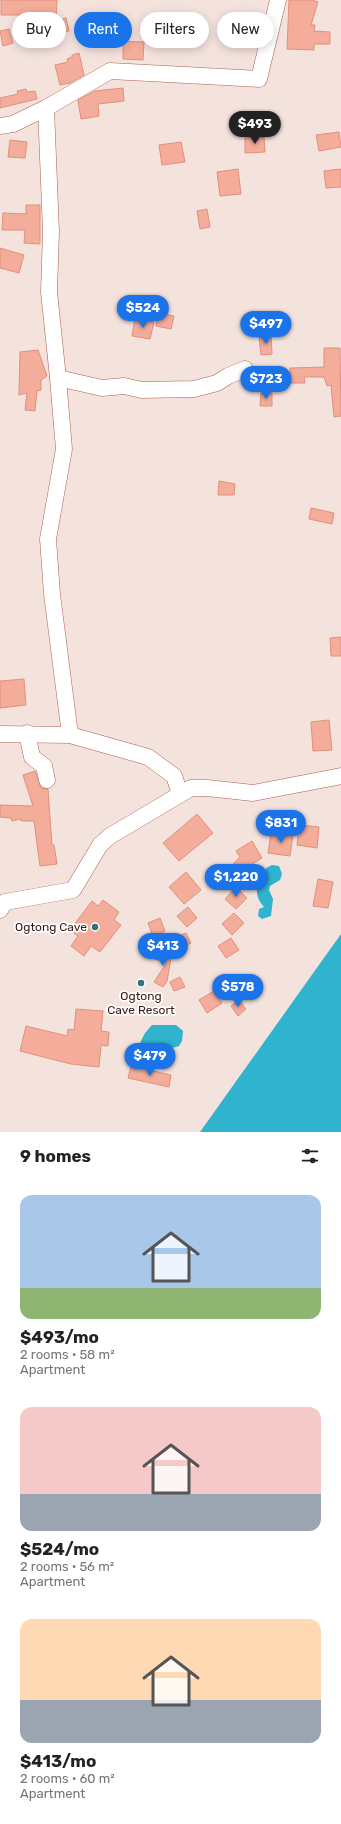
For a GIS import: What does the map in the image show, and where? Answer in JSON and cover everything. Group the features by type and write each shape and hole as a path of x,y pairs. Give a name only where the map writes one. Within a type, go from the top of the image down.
{"street":[{"path":"0,126 13,124 46,108 110,71 259,79 278,0"},
{"path":"46,108 51,232 48,292 58,378 64,449 48,539 52,594 70,735"},
{"path":"58,378 102,388 124,386 142,390 194,389 217,383 228,376 245,369"},
{"path":"27,733 32,757 44,766 47,780"},
{"path":"0,734 27,733 70,735 148,757 174,776 180,794"},
{"path":"0,910 5,902 73,890 100,845 105,840 126,825 191,788 207,788 253,793 341,776"}],"water":[{"path":"272,865 279,866 282,874 280,880 270,886 269,890 273,899 271,916 262,919 258,916 259,909 264,907 257,895 257,887 261,880 265,877 266,868"},
{"path":"341,934 341,1132 200,1132"},
{"path":"152,1025 176,1025 183,1031 182,1041 179,1046 145,1056 136,1051 145,1033"}],"building":[{"path":"1,0 57,0 56,12 12,12 12,15 1,15"},
{"path":"289,0 312,0 318,2 311,25 315,25 314,31 330,32 330,44 314,44 314,50 287,49"},
{"path":"66,18 69,31 66,32"},
{"path":"9,29 12,43 3,46 0,31"},
{"path":"132,41 140,42 140,48 144,48 143,60 123,59 123,48 132,48"},
{"path":"79,53 84,75 70,83 60,85 55,65 68,62 67,59 72,57 72,55"},
{"path":"123,88 124,101 98,104 99,116 81,119 78,100 95,91"},
{"path":"26,89 27,92 35,91 37,99 0,108 0,98 18,94 17,91"},
{"path":"339,132 341,147 319,151 316,135"},
{"path":"264,137 265,152 245,153 245,138"},
{"path":"10,140 27,142 25,158 8,157"},
{"path":"181,142 185,162 162,165 159,145"},
{"path":"238,169 241,194 220,196 217,172"},
{"path":"341,169 341,187 326,188 324,171"},
{"path":"26,205 40,205 40,244 24,243 25,230 2,230 3,213 26,214"},
{"path":"207,209 210,227 200,229 197,211"},
{"path":"0,248 24,255 19,273 0,268"},
{"path":"158,313 174,316 171,329 156,326"},
{"path":"135,318 154,322 150,339 132,336"},
{"path":"271,336 272,354 261,355 259,337"},
{"path":"324,348 340,348 341,416 334,417 331,385 327,386 324,377 304,377 305,383 290,383 290,368 324,367"},
{"path":"38,350 47,376 41,380 41,390 37,391 35,411 25,410 27,393 19,395 20,352"},
{"path":"261,393 272,393 272,406 260,406"},
{"path":"219,481 235,484 234,495 218,495"},
{"path":"311,508 334,513 332,524 309,519"},
{"path":"341,637 341,656 331,656 330,638"},
{"path":"24,679 26,705 0,708 0,681"},
{"path":"329,720 332,750 313,751 311,722"},
{"path":"35,771 41,788 48,789 52,845 54,845 57,864 40,866 34,821 21,821 21,819 12,821 11,818 0,817 0,805 33,806 23,775"},
{"path":"197,814 213,833 179,861 163,843"},
{"path":"299,825 319,827 317,848 297,845"},
{"path":"271,833 293,835 290,856 268,853"},
{"path":"252,841 262,858 244,869 249,874 236,887 223,874 240,857 236,851"},
{"path":"186,872 201,890 184,904 169,887"},
{"path":"318,879 333,882 328,908 313,906"},
{"path":"236,887 247,898 236,909 225,899"},
{"name":"Ogtong Cave","path":"103,900 119,912 114,920 121,925 100,952 91,946 84,956 71,946 78,936 70,930 92,901 98,906"},
{"path":"188,907 197,918 187,927 177,916"},
{"path":"234,913 244,923 232,935 222,924"},
{"path":"160,918 165,931 153,936 148,923"},
{"path":"186,933 191,943 178,949 174,938"},
{"path":"231,938 239,950 226,958 218,946"},
{"path":"156,950 172,953 167,981 163,987 154,982 167,962 154,959"},
{"path":"180,977 185,987 174,991 170,982"},
{"path":"214,991 222,1003 207,1013 199,1000"},
{"path":"239,1000 246,1009 238,1016 231,1006"},
{"path":"76,1009 103,1011 101,1031 109,1032 108,1046 101,1045 99,1067 71,1064 20,1051 26,1026 67,1036 68,1029 74,1030"},
{"path":"131,1066 171,1075 169,1087 128,1078"}],"place":[{"name":"Ogtong Cave","path":"95,927"},
{"name":"Ogtong Cave Resort","path":"141,983"}]}
